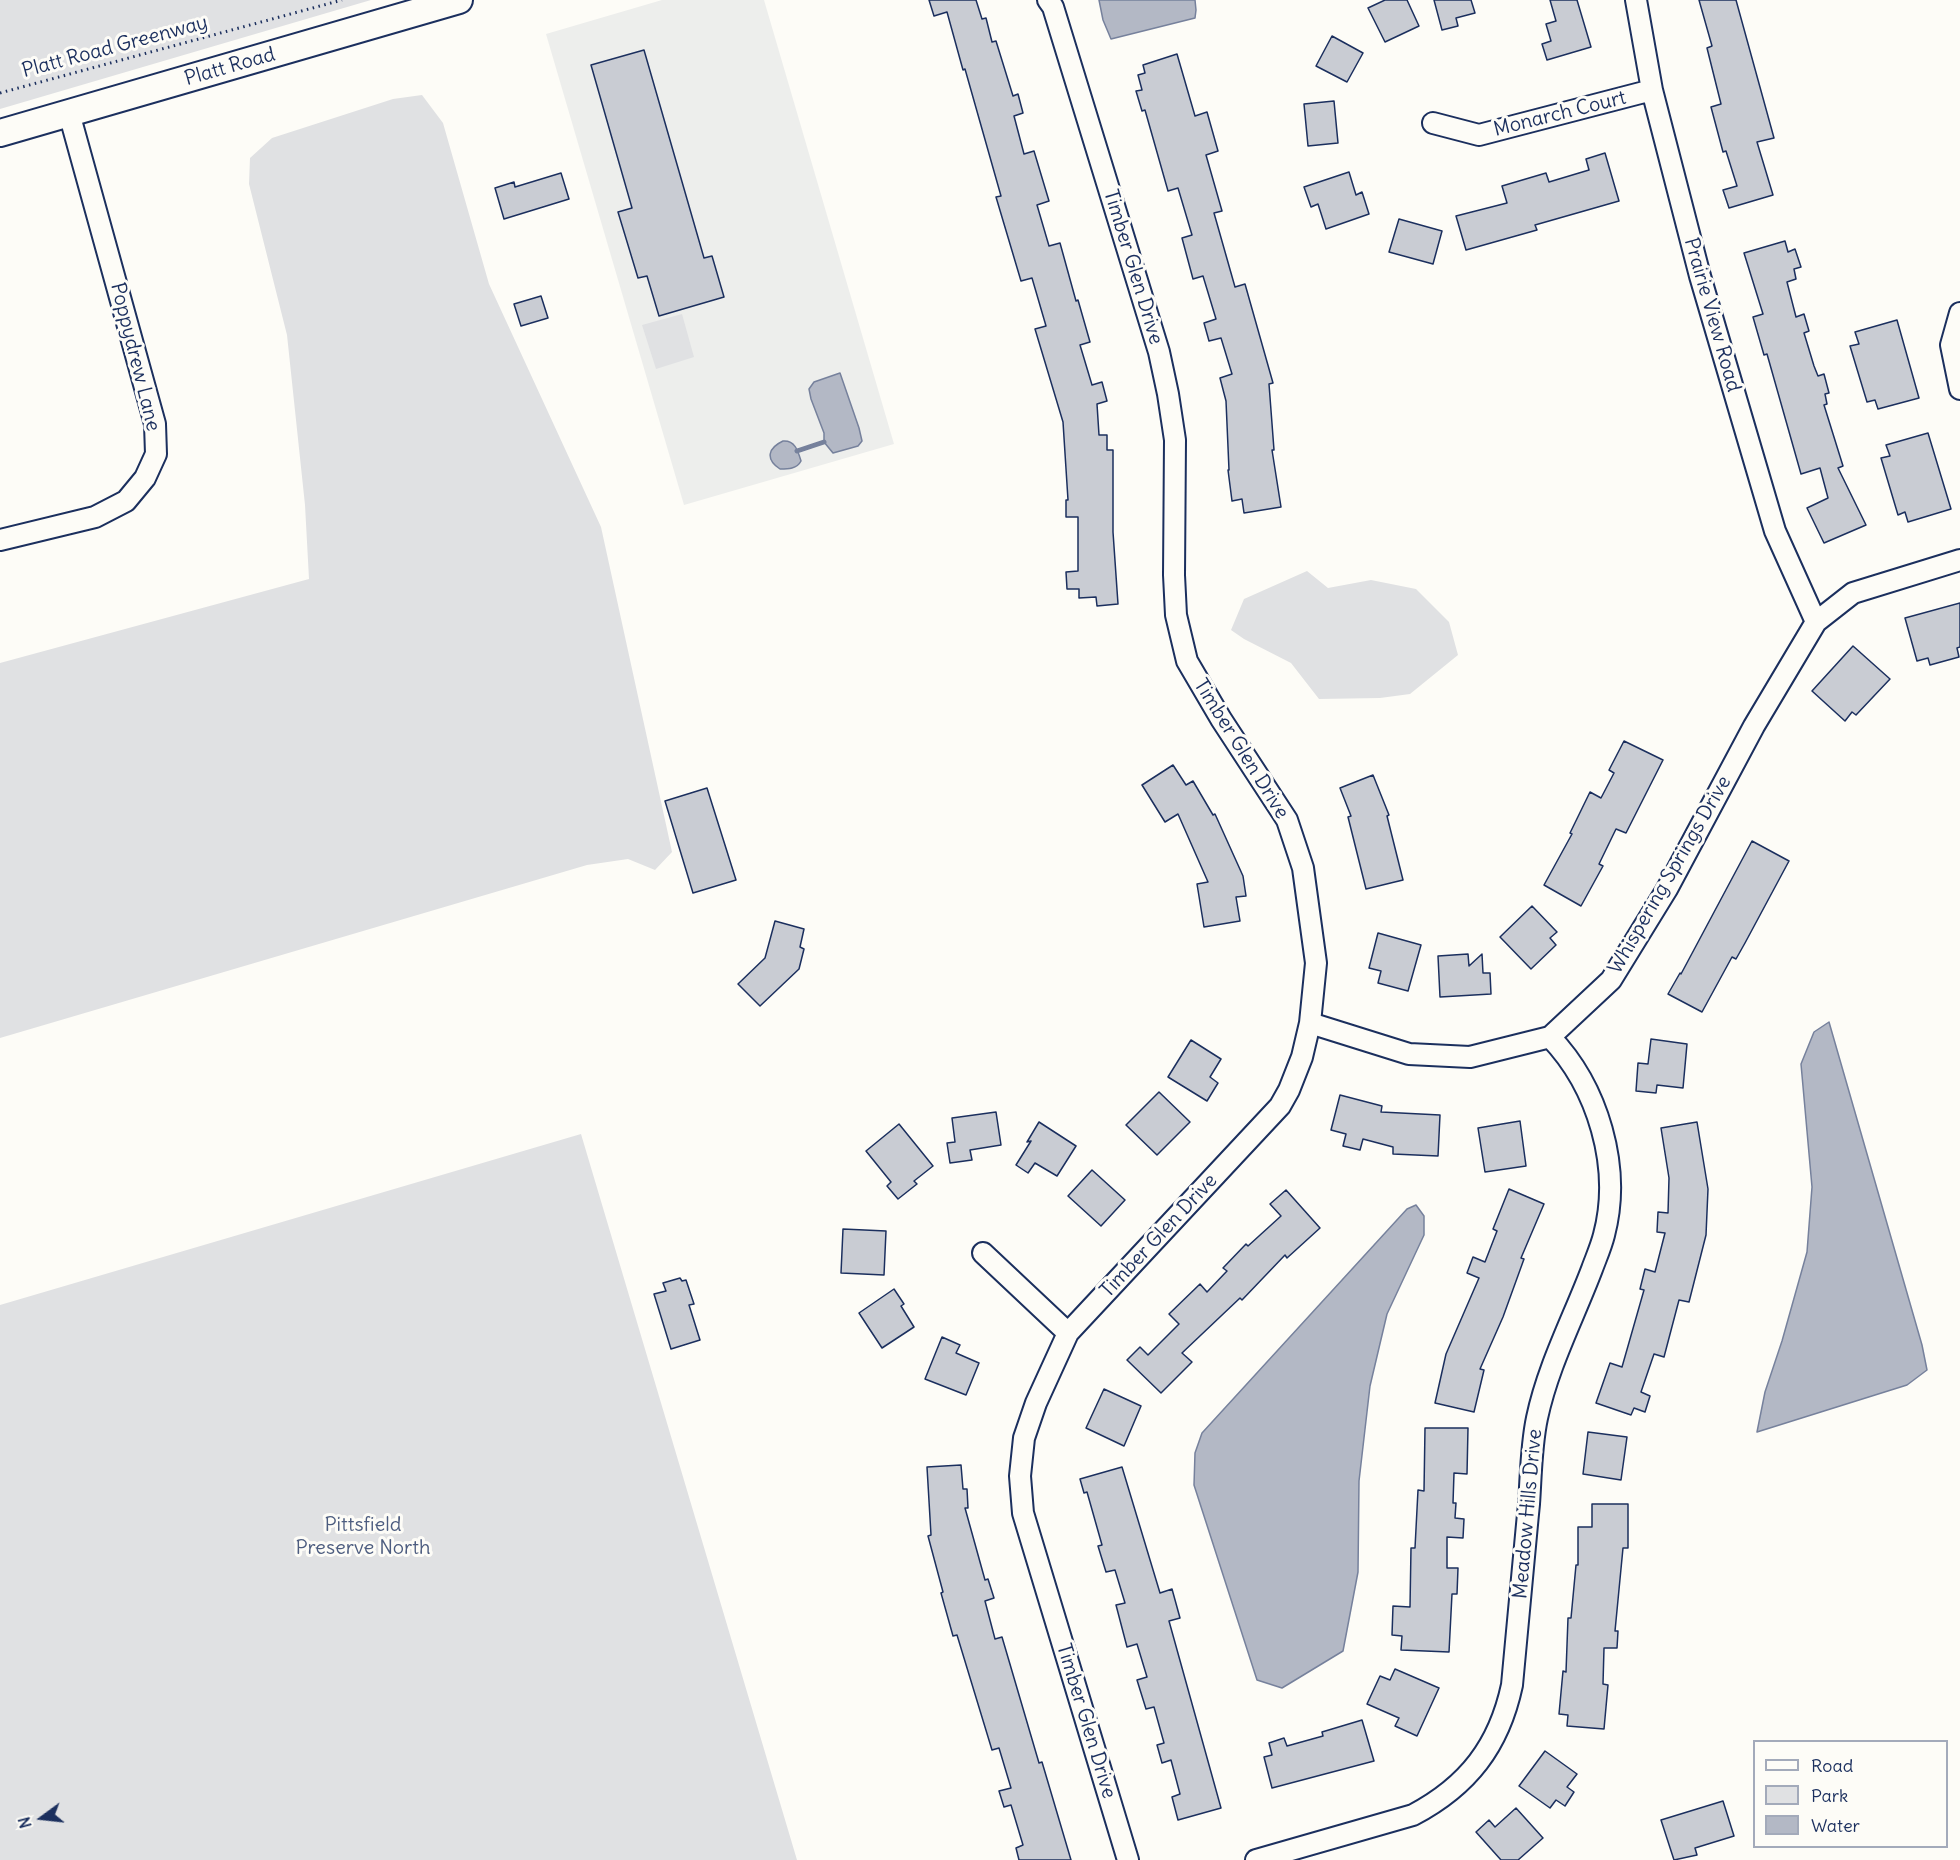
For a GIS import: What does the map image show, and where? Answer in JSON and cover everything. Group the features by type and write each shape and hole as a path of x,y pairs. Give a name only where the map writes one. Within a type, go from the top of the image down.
{"main road":[{"name":"Platt Road","path":"0,133 459,0"}],"street":[{"name":"Prairie View Road","path":"1636,0 1652,90 1700,276 1775,531 1816,622"},
{"name":"Timber Glen Drive","path":"1052,2 1159,352 1168,394 1175,440 1176,615 1186,661 1287,820 1303,868 1316,963 1310,1023 1296,1074 1280,1106 1068,1333 1029,1420 1021,1457 1020,1494 1023,1513 1128,1860"},
{"name":"Monarch Court","path":"1433,123 1479,135 1652,90"},
{"name":"Poppydrew Lane","path":"0,540 95,517 126,501 145,478 156,454 155,424 69,113"},
{"path":"1960,313 1951,345 1960,389"},
{"name":"Whispering Springs Drive","path":"1550,1038 1611,980 1667,889 1754,726 1816,622 1853,593 1960,560"},
{"path":"1310,1023 1409,1054 1470,1057 1550,1038"},
{"name":"Meadow Hills Drive","path":"1256,1860 1413,1815 1430,1806 1453,1790 1473,1770 1494,1739 1502,1721 1512,1685 1536,1420 1553,1363 1577,1308 1604,1235 1608,1204 1606,1151 1595,1110 1577,1071 1565,1053 1550,1038"},
{"path":"983,1253 1068,1333"}],"path":[{"name":"Platt Road Greenway","path":"0,93 342,0"}],"shaded area":[{"path":"662,0 764,0 894,444 684,505 546,34"}],"green space":[{"path":"0,0 371,0 0,109"},
{"path":"422,95 443,123 489,284 601,527 672,852 655,870 628,859 587,865 0,1038 0,663 309,579 305,505 287,335 249,184 250,158 272,138 393,99"},
{"path":"682,314 694,357 656,369 642,325"},
{"path":"1307,571 1328,588 1371,580 1416,589 1449,622 1458,655 1410,694 1380,698 1319,699 1291,663 1231,630 1244,599"},
{"name":"Pittsfield Preserve North","path":"581,1134 797,1860 0,1860 0,1305"}],"water":[{"path":"1099,0 1195,0 1195,18 1111,39 1103,20"},
{"path":"840,373 862,441 858,446 833,453 824,442 824,433 809,389 814,382"},
{"path":"783,441 793,444 801,461 789,469 780,469 770,458 774,447"},
{"path":"1829,1022 1922,1345 1927,1370 1907,1385 1757,1432 1765,1392 1807,1252 1812,1187 1801,1064 1814,1032"},
{"path":"1416,1205 1424,1216 1424,1235 1387,1314 1370,1386 1359,1481 1358,1572 1343,1651 1282,1688 1257,1680 1194,1485 1195,1453 1202,1433 1407,1209"}],"building":[{"path":"929,0 976,0 982,19 986,18 992,42 996,41 1013,96 1018,94 1023,113 1014,116 1024,154 1034,151 1049,201 1037,205 1049,246 1060,243 1090,342 1080,345 1092,385 1102,382 1107,401 1097,404 1099,435 1107,435 1107,450 1113,450 1113,532 1118,604 1097,606 1096,597 1079,598 1079,589 1067,589 1066,572 1078,571 1078,517 1066,517 1066,500 1068,500 1063,422 1035,329 1046,326 1032,278 1021,281 996,197 1001,196 947,12 934,16"},
{"path":"1385,0 1407,0 1419,26 1385,42 1368,8"},
{"path":"1434,0 1471,0 1475,13 1456,18 1458,26 1442,30"},
{"path":"1550,0 1577,0 1591,47 1547,60 1542,44 1551,41 1546,24 1556,21"},
{"path":"1699,0 1736,0 1774,138 1757,142 1773,195 1729,208 1723,190 1737,186 1726,151 1723,152 1711,107 1721,104 1707,48 1712,46"},
{"path":"1332,36 1363,53 1347,82 1316,66"},
{"path":"644,50 704,258 712,256 724,297 659,316 647,276 638,278 618,212 632,208 591,65"},
{"path":"1177,54 1195,116 1207,112 1218,151 1206,155 1222,211 1214,213 1235,287 1245,284 1273,383 1269,384 1274,450 1272,450 1281,507 1244,513 1242,499 1232,501 1228,470 1226,401 1220,378 1232,374 1221,338 1209,341 1204,323 1216,319 1203,276 1193,279 1182,238 1192,235 1178,188 1168,191 1145,110 1142,111 1136,91 1142,90 1138,75 1145,73 1143,65"},
{"path":"1334,101 1338,143 1308,146 1304,104"},
{"path":"1605,153 1619,201 1535,225 1537,230 1466,250 1456,216 1507,203 1502,186 1546,173 1549,182 1589,170 1586,159"},
{"path":"1349,172 1356,195 1362,192 1369,214 1326,229 1318,204 1311,207 1304,187"},
{"path":"561,173 569,199 504,219 495,188 514,182 515,187"},
{"path":"1399,219 1442,231 1433,264 1389,252"},
{"path":"1785,241 1788,252 1795,249 1801,267 1794,269 1796,279 1787,282 1796,317 1804,314 1809,331 1804,333 1818,376 1824,374 1829,393 1825,394 1827,404 1824,405 1843,466 1838,468 1866,525 1824,543 1807,508 1828,498 1820,468 1801,474 1767,354 1764,355 1753,317 1763,314 1744,253"},
{"path":"541,296 548,318 521,326 514,304"},
{"path":"1897,320 1919,398 1878,409 1875,400 1867,402 1850,346 1859,344 1855,332"},
{"path":"1928,433 1951,509 1908,522 1905,512 1898,515 1881,458 1890,456 1886,445"},
{"path":"1960,603 1960,647 1957,648 1959,657 1930,665 1928,658 1917,661 1905,618"},
{"path":"1853,646 1890,679 1856,715 1852,712 1845,721 1812,691"},
{"path":"1624,741 1663,760 1626,833 1616,829 1599,864 1603,866 1581,906 1544,885 1572,834 1570,833 1590,792 1601,798 1614,773 1609,770"},
{"path":"1173,765 1186,785 1193,781 1213,815 1215,814 1243,876 1246,896 1236,897 1240,921 1204,927 1197,884 1208,882 1178,814 1165,822 1142,785"},
{"path":"1373,775 1389,815 1387,816 1403,880 1366,889 1348,817 1351,816 1340,788"},
{"path":"707,788 736,880 693,893 665,801"},
{"path":"1752,841 1789,861 1736,959 1732,957 1702,1012 1668,994"},
{"path":"1532,906 1557,932 1550,938 1556,945 1531,969 1500,937"},
{"path":"775,921 804,929 800,947 804,949 799,969 760,1006 738,984 765,958"},
{"path":"1378,933 1421,945 1408,991 1378,983 1381,971 1369,968"},
{"path":"1468,954 1469,966 1482,954 1483,973 1490,973 1491,994 1440,997 1438,956"},
{"path":"1651,1039 1687,1044 1683,1088 1657,1085 1656,1093 1636,1091 1638,1063 1648,1064"},
{"path":"1191,1040 1221,1059 1210,1077 1218,1083 1207,1101 1168,1077"},
{"path":"1159,1092 1190,1122 1157,1155 1126,1125"},
{"path":"1340,1095 1382,1106 1381,1112 1440,1115 1438,1156 1393,1154 1393,1147 1363,1139 1360,1150 1343,1146 1346,1134 1331,1130"},
{"path":"996,1112 1001,1145 970,1150 972,1160 950,1163 947,1143 955,1142 952,1118"},
{"path":"1520,1121 1526,1166 1485,1172 1478,1128"},
{"path":"1039,1122 1076,1146 1057,1176 1035,1163 1028,1173 1016,1165 1031,1141 1027,1142"},
{"path":"1697,1122 1708,1189 1706,1235 1689,1302 1679,1300 1664,1357 1654,1354 1641,1392 1650,1396 1645,1412 1634,1408 1631,1415 1596,1403 1610,1363 1622,1367 1644,1290 1640,1289 1645,1269 1655,1272 1665,1233 1657,1232 1658,1212 1668,1213 1669,1178 1661,1128"},
{"path":"899,1124 933,1166 914,1181 917,1184 898,1199 887,1186 891,1182 866,1151"},
{"path":"1092,1170 1125,1200 1101,1226 1068,1196"},
{"path":"1509,1189 1544,1204 1521,1258 1524,1259 1503,1317 1480,1369 1484,1370 1474,1412 1435,1403 1446,1354 1479,1278 1467,1273 1473,1257 1485,1262 1497,1231 1493,1229"},
{"path":"1286,1190 1320,1228 1287,1258 1285,1255 1242,1300 1240,1298 1182,1353 1192,1362 1161,1393 1127,1360 1140,1347 1148,1355 1179,1324 1169,1314 1200,1284 1207,1292 1227,1271 1223,1268 1246,1244 1248,1246 1281,1216 1270,1204"},
{"path":"843,1229 886,1231 884,1275 841,1273"},
{"path":"680,1278 682,1281 686,1280 694,1304 689,1305 700,1340 671,1349 654,1294 666,1291 663,1283"},
{"path":"894,1289 904,1304 901,1306 914,1327 882,1348 859,1313"},
{"path":"942,1337 960,1345 956,1353 979,1363 966,1395 925,1379"},
{"path":"1104,1389 1141,1406 1124,1446 1086,1428"},
{"path":"1425,1428 1468,1428 1467,1474 1454,1473 1455,1518 1464,1519 1463,1538 1447,1537 1447,1568 1458,1568 1457,1594 1452,1594 1449,1652 1401,1650 1402,1636 1392,1635 1393,1606 1410,1607 1411,1548 1415,1548 1418,1490 1424,1491"},
{"path":"1588,1432 1627,1437 1621,1480 1583,1474"},
{"path":"961,1465 963,1489 967,1489 968,1508 965,1508 985,1580 988,1579 994,1598 985,1601 995,1639 1002,1637 1039,1763 1042,1762 1071,1860 1019,1860 1016,1848 1023,1845 1011,1805 1004,1807 999,1791 1011,1788 999,1748 992,1750 957,1635 953,1636 941,1593 943,1592 928,1536 931,1535 927,1467"},
{"path":"1122,1467 1160,1593 1172,1589 1180,1618 1169,1621 1221,1808 1178,1820 1172,1797 1180,1794 1171,1760 1162,1763 1157,1745 1164,1743 1154,1707 1146,1709 1137,1680 1147,1677 1137,1644 1127,1647 1116,1605 1125,1603 1115,1570 1106,1572 1098,1546 1102,1545 1087,1492 1084,1493 1080,1479"},
{"path":"1592,1504 1628,1504 1628,1548 1623,1548 1615,1631 1618,1631 1617,1648 1604,1648 1603,1684 1608,1685 1604,1729 1567,1726 1568,1715 1559,1714 1563,1671 1566,1672 1568,1618 1571,1618 1576,1565 1578,1565 1578,1527 1592,1527"},
{"path":"1395,1669 1439,1688 1417,1736 1395,1726 1399,1718 1367,1704 1380,1676 1390,1680"},
{"path":"1362,1720 1374,1761 1272,1788 1264,1757 1272,1755 1269,1743 1284,1738 1287,1746 1323,1736 1322,1732"},
{"path":"1545,1751 1577,1774 1567,1787 1574,1792 1565,1806 1556,1800 1550,1808 1519,1786"},
{"path":"1723,1801 1734,1836 1695,1848 1697,1855 1674,1860 1661,1820"},
{"path":"1516,1808 1543,1838 1518,1860 1501,1860 1476,1832 1489,1820 1495,1827"}],"waterway":[{"path":"797,451 824,442"}]}
